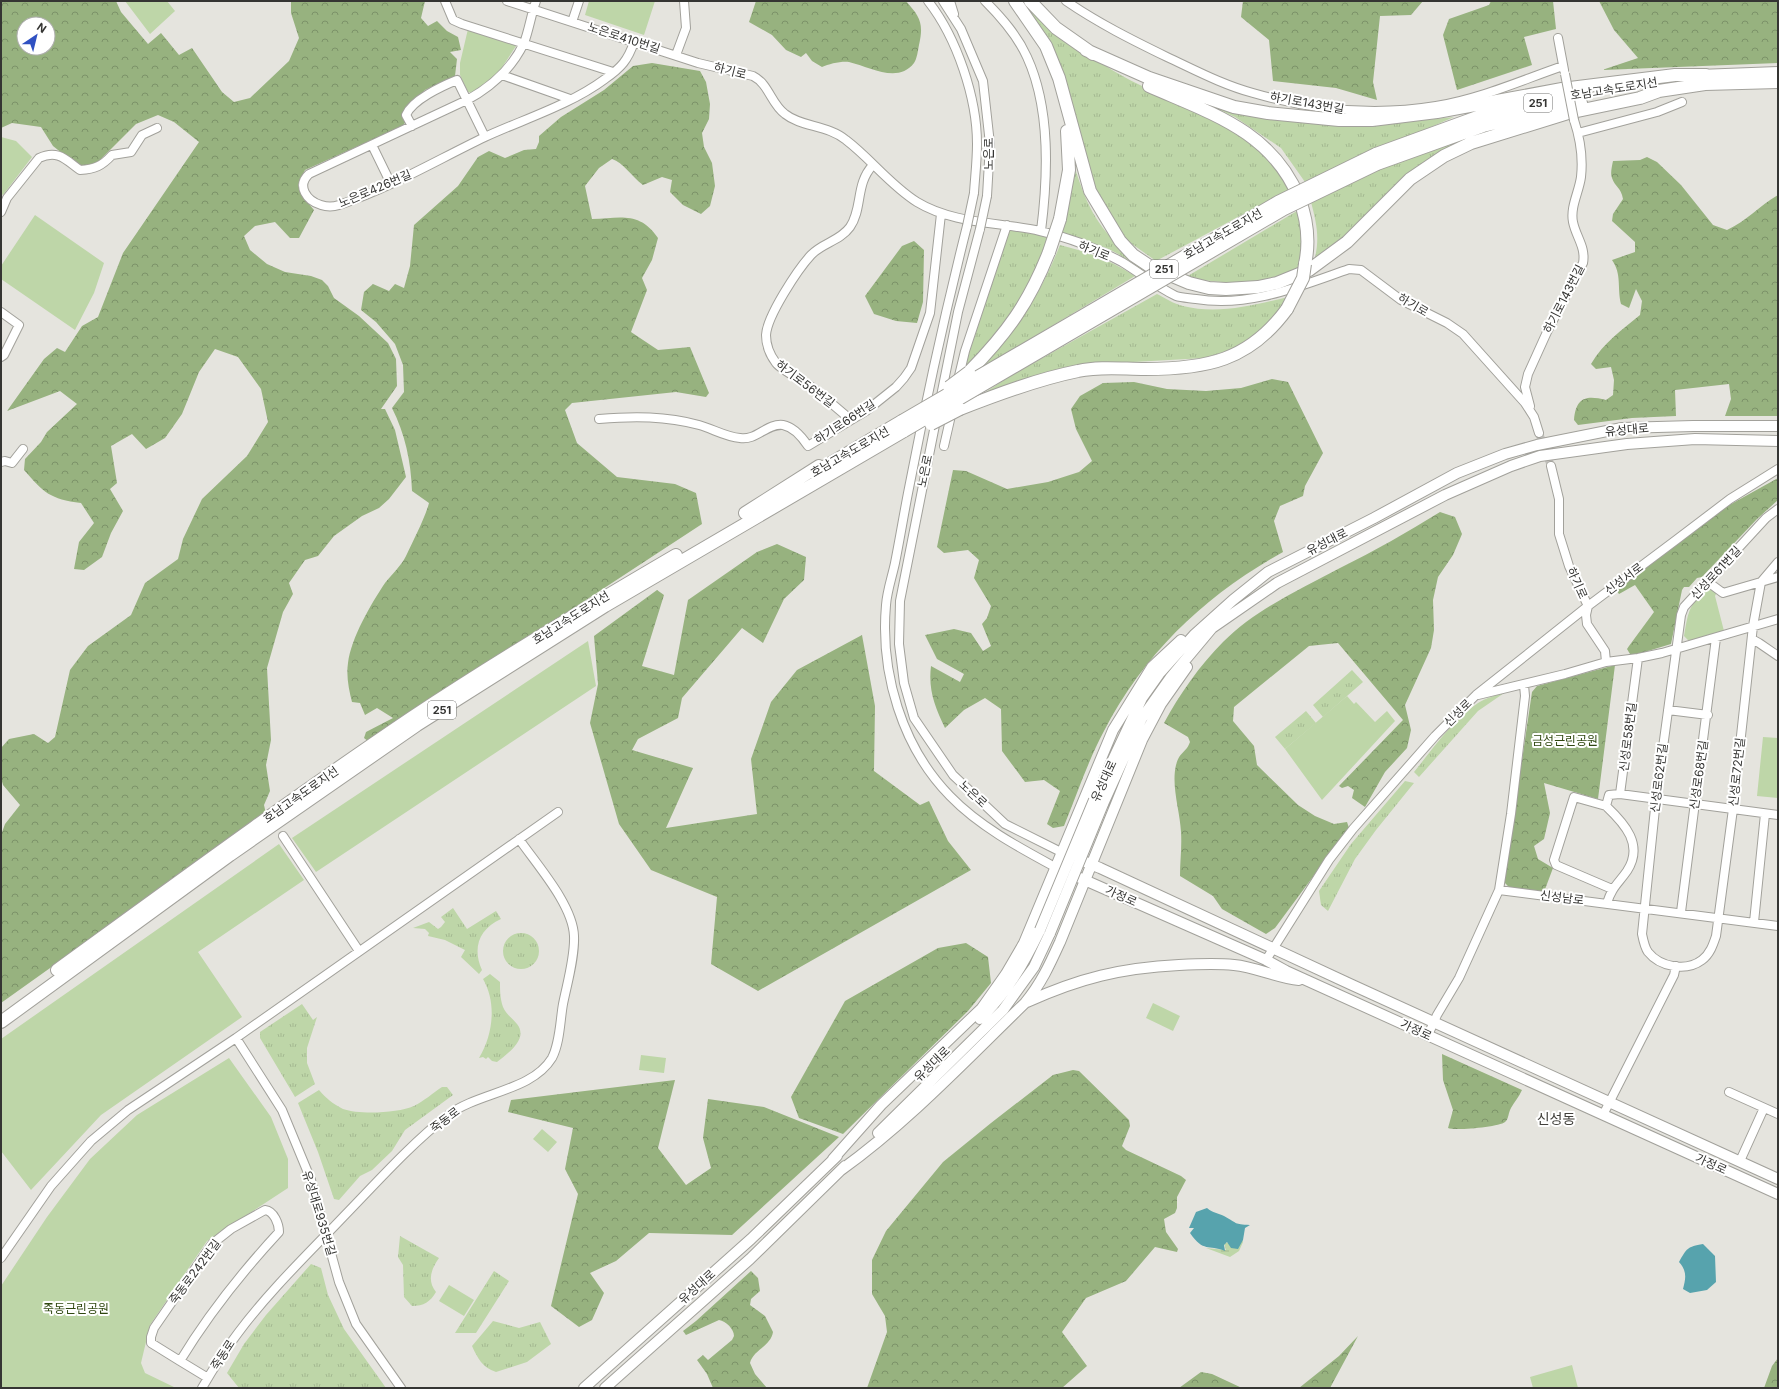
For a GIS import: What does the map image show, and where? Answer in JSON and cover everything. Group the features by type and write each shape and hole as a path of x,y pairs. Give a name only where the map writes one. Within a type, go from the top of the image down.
{"highway":[{"path":"1015,1 1046,46 1059,78 1090,191 1120,241 1139,259 1151,267 1174,278 1196,285 1226,289 1258,287 1277,283 1309,270 1347,242 1410,179 1444,156 1471,142 1568,113 1640,98 1659,91"},
{"path":"903,426 960,409 1009,390 1079,370 1196,367 1228,358 1252,345 1273,328 1286,309 1303,278 1308,231 1303,209 1291,178 1272,154 1252,136 1228,122 1146,84 1086,50 1056,28 1030,1"},
{"path":"1086,50 1149,78 1234,107 1268,114 1339,120 1372,120 1437,112 1562,89 1675,75 1706,75"},
{"name":"호남고속도로지선","path":"1,1012 225,848 412,718 601,599 1284,209 1376,159 1482,115 1567,96 1706,75 1778,73"},
{"path":"903,426 951,385 970,372 1012,325 1028,299 1049,252 1060,219 1069,170 1068,137 1059,78"},
{"name":"호남고속도로지선","path":"1376,159 1483,126 1568,105 1705,84 1778,82"},
{"name":"호남고속도로지선","path":"1,1022 230,855 417,725 747,517"}],"main road":[{"name":"유성대로","path":"605,1388 750,1259 1003,1010 1034,967 1050,933 1099,802 1142,698 1177,653 1233,600 1268,572 1374,518 1457,473 1505,454 1543,443 1622,428 1778,426"},
{"name":"유성대로","path":"584,1388 751,1239 988,1011 1018,972 1040,930 1099,802 1142,718 1180,665 1212,628 1277,583 1445,495 1512,466 1540,456 1627,444 1680,440 1778,441"},
{"path":"833,1159 881,1105 982,1008 1006,974 1024,943 1113,730 1148,674 1169,651 1194,628 1233,600"},
{"path":"841,1170 884,1136 1025,1003 1047,972 1142,740 1161,704 1190,661 1239,609"},
{"name":"노은로","path":"1061,852 1092,865"},
{"name":"가정로","path":"1092,865 1778,1179"},
{"name":"가정로","path":"1055,867 1266,960 1778,1194"},
{"path":"1025,1003 1055,989 1096,976 1144,966 1199,964 1235,965 1290,979 1309,980"}],"street":[{"path":"445,1 453,20 613,72"},
{"name":"노은로410번길","path":"507,1 534,5 572,22 676,55"},
{"name":"노은로410번길","path":"572,22 578,1"},
{"path":"676,55 686,28 684,1"},
{"name":"노은로","path":"928,1 949,35 969,87 976,119 977,144 974,193 934,364 886,604 885,652 897,705 916,752 950,796 983,823 1017,847 1055,867"},
{"name":"노은로","path":"942,1 961,29 983,81 990,144 987,196 980,229 958,312 900,601 899,644 904,683 914,718 953,775 1005,824 1061,852"},
{"path":"950,1 961,29"},
{"path":"986,1 1004,20 1028,57 1036,84 1044,122 1047,158 1041,231"},
{"name":"하기로143번길","path":"1066,1 1095,21 1231,86 1270,97 1331,108 1375,111 1437,106 1564,70"},
{"name":"노은로426번길","path":"534,5 524,43 502,75 481,93 309,174 305,177 303,187 306,195 316,204 332,207 391,184 485,137 570,99 605,79 623,65 628,58 634,42"},
{"name":"하기로143번길","path":"1534,417 1525,387 1528,374 1547,332 1584,263 1585,253 1573,222 1575,197 1581,179 1578,133 1574,120 1558,38"},
{"name":"하기로","path":"676,55 698,63 759,80 784,114 793,119 834,132 846,139 904,193 941,214 1041,231 1092,249 1121,262 1178,296 1205,301 1231,302 1281,293 1349,269 1361,270 1401,300 1447,323 1463,334 1525,403 1534,417 1539,433"},
{"path":"502,75 570,99"},
{"path":"412,126 406,115 408,110 428,94 457,80 485,137"},
{"path":"1578,133 1657,112 1682,102"},
{"path":"1,212 7,198 39,158 47,154 59,154 80,170 94,169 104,164 112,155 131,152 142,136 156,128"},
{"path":"372,145 391,184"},
{"name":"하기로56번길","path":"851,420 810,386 777,365 769,353 766,334 770,322 782,298 805,262 813,253 839,238 855,218 862,182 873,165"},
{"name":"하기로66번길","path":"599,419 632,416 654,417 700,425 741,439 750,437 775,425 784,425 802,437 808,446 866,411 896,387 904,378 913,362 931,307 941,214"},
{"path":"944,446 965,351 1007,225"},
{"path":"1,312 19,325 4,355 1,357"},
{"path":"936,417 950,419"},
{"path":"1,462 5,461 12,463 23,448"},
{"name":"하기로","path":"1551,466 1559,499 1559,534 1569,566 1588,606"},
{"name":"신성서로","path":"1476,695 1588,606 1730,499 1778,469"},
{"name":"신성로61번길","path":"1676,648 1681,615 1684,607 1766,518 1778,509"},
{"path":"1761,582 1778,562"},
{"path":"1708,582 1723,593 1778,577"},
{"name":"신성로72번길","path":"1719,917 1733,809 1753,626 1761,582"},
{"path":"1588,606 1586,615 1587,624 1605,651 1606,662"},
{"name":"신성로","path":"1266,960 1329,860 1353,829 1435,736 1476,695 1524,685 1606,662 1638,658 1716,638 1778,619"},
{"name":"신성로68번길","path":"1681,912 1708,715 1716,638"},
{"path":"1752,640 1760,643 1778,656"},
{"name":"신성로62번길","path":"1644,907 1656,799 1676,648"},
{"name":"신성로58번길","path":"1620,794 1638,658"},
{"path":"1428,1035 1459,978 1499,890 1525,696 1524,685"},
{"path":"1668,710 1708,715"},
{"path":"1606,806 1610,795 1620,794 1778,816"},
{"path":"1608,903 1612,889 1632,862 1634,850 1633,840 1627,828 1606,806 1574,797 1554,860 1556,865 1612,889"},
{"path":"1,1258 51,1186 91,1141 128,1110 236,1038 359,950 558,812"},
{"path":"1754,922 1765,814"},
{"path":"284,836 359,950"},
{"name":"죽동로","path":"202,1388 238,1333 271,1293 398,1161 444,1119 469,1102 528,1080 541,1072 553,1056 557,1043 570,968 574,928 571,917 564,904 519,839"},
{"name":"신성남로","path":"1499,890 1719,917"},
{"path":"1644,907 1642,934 1647,951 1658,961 1670,966 1692,964 1701,960 1708,954 1713,945 1719,917 1778,926"},
{"path":"1603,1115 1672,979 1676,966"},
{"name":"유성대로935번길","path":"236,1038 282,1110 311,1180 326,1236 346,1300 356,1324 401,1388"},
{"path":"1729,1092 1778,1114"},
{"path":"1740,1161 1764,1108"},
{"name":"죽동로242번길","path":"180,1361 208,1318 259,1253 279,1232 279,1226 271,1212 268,1210 232,1229 212,1244 154,1328 151,1343 180,1361 208,1378"}],"green space":[{"path":"1,1 116,1 121,12 148,44 161,33 179,55 192,48 222,92 234,102 250,98 289,61 299,38 291,13 291,1 425,1 421,18 428,26 437,21 447,31 458,37 461,50 450,52 457,59 455,76 425,90 403,114 406,121 403,126 305,170 298,185 303,197 314,210 299,238 290,238 275,222 255,226 244,236 250,250 267,264 285,272 311,276 322,280 328,286 334,298 359,316 388,343 396,359 397,386 381,409 385,409 395,430 406,477 389,499 379,508 362,516 334,536 318,556 305,560 289,583 293,594 283,612 267,668 271,740 266,765 270,791 264,805 266,814 1,1003 1,835 5,824 20,805 3,785 1,778 1,748 9,739 34,734 48,743 55,737 70,670 88,646 131,615 145,583 178,559 183,539 202,499 247,456 268,422 261,389 238,357 215,349 199,372 182,414 165,438 146,449 132,434 111,446 117,483 110,489 123,511 111,533 102,557 84,570 74,569 79,542 94,523 81,503 48,494 24,470 25,459 41,442 47,432 77,404 60,391 7,411 44,359 57,348 65,352 82,326 98,317 123,253 199,142 174,122 158,115 136,124 94,166 78,166 53,146 41,127 12,123 1,128"},
{"path":"125,1 167,1 175,11 150,34"},
{"path":"589,1 655,1 644,35 585,15"},
{"path":"756,1 906,1 918,16 921,26 916,59 907,69 892,73 875,70 849,62 835,63 822,67 812,61 806,53 801,57 786,50 772,35 749,22"},
{"path":"1021,1 1023,1 1055,29 1100,63 1151,90 1212,119 1250,140 1266,153 1277,165 1292,188 1156,261 1125,239 1093,192 1076,125"},
{"path":"1243,1 1423,1 1411,15 1380,16 1373,82 1377,100 1336,88 1273,81 1269,40 1241,17"},
{"path":"1491,1 1553,1 1556,29 1524,37 1532,65 1457,90 1443,35 1449,19 1489,5"},
{"path":"1599,1 1778,1 1778,63 1602,70 1638,58 1614,30"},
{"path":"468,29 514,43 516,46 499,72 473,93 468,92 460,75 460,63"},
{"path":"652,63 700,71 706,82 710,104 709,119 702,133 704,147 712,163 715,186 710,206 701,214 683,205 670,192 672,180 662,177 643,185 624,166 612,159 599,168 585,186 592,219 620,217 637,220 651,229 658,238 652,260 642,278 647,290 631,332 658,350 690,347 709,393 706,397 676,392 572,403 565,410 577,443 617,477 675,484 696,493 702,524 369,742 364,738 366,732 393,718 377,708 365,715 360,703 352,702 347,673 350,653 357,632 374,601 385,583 404,560 422,522 429,503 412,491 410,469 404,438 392,408 404,392 403,365 395,344 376,322 361,310 364,292 373,284 389,291 395,284 404,288 410,266 414,225 458,186 478,157 489,151 505,158 524,150 536,149 539,142 539,136 561,117 604,90 633,66"},
{"path":"1181,92 1356,124 1415,121 1454,117 1305,182 1281,148 1235,117"},
{"path":"1474,135 1447,149 1314,262 1317,246 1317,232 1311,202 1381,169"},
{"path":"1,137 16,141 32,157 3,195 1,194"},
{"path":"1647,157 1657,162 1681,185 1713,225 1727,230 1741,222 1778,195 1778,416 1725,416 1731,399 1729,384 1675,390 1676,416 1632,418 1578,425 1574,420 1577,406 1583,400 1588,398 1599,398 1606,400 1613,395 1614,380 1611,367 1596,369 1591,364 1607,343 1640,315 1642,301 1636,289 1629,308 1621,304 1617,271 1612,260 1635,252 1635,242 1612,221 1613,214 1623,199 1621,192 1613,181 1611,172 1613,161 1640,160"},
{"path":"1074,165 1092,212 1100,224 1119,245 1146,268 1142,270 1122,256 1104,247 1062,235"},
{"path":"1302,208 1306,230 1301,269 1271,278 1244,282 1217,282 1186,277"},
{"path":"35,215 104,263 94,293 75,330 1,279 1,266"},
{"path":"1008,229 1035,233 1048,238 1044,255 1009,320 972,362 965,366 966,354"},
{"path":"914,241 924,250 923,302 917,323 896,321 874,314 865,296 902,246"},
{"path":"1060,245 1099,258 1118,266 1135,276 972,374 1001,344 1024,315 1043,283"},
{"path":"1157,294 1180,305 1196,309 1209,310 1236,308 1288,297 1275,320 1244,345 1205,358 1097,364 978,397 1012,375"},
{"path":"1272,379 1288,382 1323,453 1305,486 1303,496 1280,506 1274,521 1283,552 1228,587 1203,607 1180,628 1139,675 1121,702 1098,742 1064,826 1053,828 1047,824 1060,791 1044,780 1025,782 1002,751 1001,709 985,698 964,710 945,728 938,713 931,691 931,666 960,682 964,674 937,659 925,635 954,629 971,633 983,651 991,646 982,624 987,618 991,606 974,578 979,560 968,550 944,553 937,547 953,470 966,471 1007,489 1048,482 1079,472 1092,461 1076,429 1071,409 1080,396 1103,383 1134,382 1167,389 1206,391 1241,388"},
{"path":"1778,478 1778,500 1757,519 1702,577 1697,578 1689,587 1684,587 1682,590 1671,644 1638,654 1630,654 1627,649 1654,612 1635,585 1619,594 1616,590 1724,508"},
{"path":"1440,512 1455,517 1462,534 1453,555 1438,577 1433,600 1434,630 1431,648 1405,705 1411,730 1407,748 1385,772 1365,807 1352,798 1354,790 1348,786 1342,788 1339,786 1403,720 1338,643 1309,646 1234,707 1233,721 1254,746 1257,765 1298,805 1315,816 1334,824 1347,822 1349,828 1275,928 1266,934 1222,909 1213,896 1180,876 1181,832 1175,790 1175,773 1178,760 1190,742 1188,737 1164,723 1183,691 1206,660 1223,642 1249,620 1278,601 1378,548"},
{"path":"777,544 806,557 804,580 784,599 763,643 742,628 682,698 678,718 638,739 632,750 693,768 666,828 757,814 751,759 771,702 797,670 862,635 875,706 874,771 920,805 929,801 948,841 971,870 758,991 711,964 717,897 651,870 619,824 590,723 598,684 594,636 657,590 664,595 642,666 674,675 688,600 757,552"},
{"path":"1709,585 1717,592 1715,596 1724,631 1689,641 1684,636 1689,613 1697,598"},
{"path":"588,641 596,686 316,872 292,838"},
{"name":"금성근린공원","path":"1615,665 1598,799 1544,783 1550,813 1544,839 1534,846 1538,859 1553,868 1544,892 1509,887 1504,882 1532,692 1537,686"},
{"path":"1352,670 1363,682 1323,717 1313,705"},
{"path":"1507,691 1478,711 1419,777 1414,772 1443,735 1469,710 1481,701"},
{"path":"1347,696 1354,704 1356,702 1375,722 1387,711 1395,721 1322,800 1285,749"},
{"path":"1306,711 1316,723 1285,749 1275,737"},
{"path":"1763,737 1778,738 1778,798 1757,796"},
{"path":"1405,781 1414,783 1355,859 1328,911 1321,905 1319,891 1351,844"},
{"path":"279,844 304,880 198,952 242,1017 101,1115 31,1190 1,1151 1,1039"},
{"path":"453,908 467,929 496,911 501,919 487,928 480,940 478,954 482,970 479,974 461,957 465,950 445,940 428,936 429,933 425,929 413,928 429,922 438,929 445,922 441,917"},
{"path":"521,933 531,936 536,941 539,951 536,961 531,966 521,969 511,966 506,961 503,951 506,941 511,936"},
{"path":"966,943 988,957 991,983 968,1011 843,1134 799,1118 791,1097 845,1001 938,948"},
{"path":"490,974 500,982 503,1007 520,1030 519,1041 497,1062 492,1061 488,1057 486,1059 483,1057 479,1058 488,1039 492,1019 490,998 483,979"},
{"path":"1153,1003 1180,1016 1173,1031 1146,1018"},
{"path":"302,1004 313,1020 317,1017 307,1048 307,1063 315,1084 295,1097 260,1038 260,1032"},
{"path":"1442,1054 1522,1090 1511,1108 1505,1122 1476,1128 1448,1128 1453,1110 1443,1080"},
{"path":"641,1055 666,1058 664,1073 639,1070"},
{"name":"죽동근린공원","path":"229,1058 271,1117 288,1159 288,1188 207,1241 150,1325 141,1363 145,1373 176,1388 1,1388 1,1286 47,1217 90,1159 137,1115"},
{"path":"1073,1070 1079,1071 1129,1120 1130,1126 1122,1146 1126,1150 1181,1176 1186,1180 1177,1197 1177,1208 1175,1213 1164,1219 1166,1232 1178,1249 1177,1252 1155,1247 1126,1281 1086,1298 1062,1332 1087,1366 1062,1388 867,1388 887,1332 885,1316 872,1294 872,1260 886,1231 943,1162 1053,1075"},
{"path":"675,1080 658,1148 686,1185 711,1168 703,1138 708,1099 764,1107 839,1137 732,1235 649,1233 616,1261 590,1273 604,1293 592,1320 579,1327 551,1306 578,1194 565,1169 573,1128 508,1112 511,1100"},
{"path":"442,1087 447,1087 453,1095 405,1130 392,1151 372,1170 360,1176 339,1200 334,1199 318,1152 298,1103 319,1090 330,1101 343,1109 369,1113 389,1112 414,1106"},
{"path":"542,1129 557,1142 548,1152 533,1139"},
{"path":"400,1236 439,1258 431,1275 433,1288 436,1292 429,1301 420,1305 412,1306 404,1297 403,1265 398,1257"},
{"path":"1242,1240 1243,1242 1239,1251 1230,1257 1206,1248 1226,1250 1224,1243 1241,1242"},
{"path":"311,1264 321,1268 328,1295 344,1329 386,1388 239,1388 227,1373 244,1344 266,1315"},
{"path":"494,1271 509,1281 476,1333 455,1333"},
{"path":"751,1271 758,1278 760,1291 751,1299 750,1305 765,1316 773,1332 772,1337 755,1355 750,1363 755,1374 767,1388 713,1388 707,1374 697,1360 703,1355 708,1360 732,1340 734,1336 733,1331 727,1324 719,1320 686,1335 683,1331"},
{"path":"449,1285 474,1300 464,1316 439,1301"},
{"path":"493,1321 519,1328 540,1322 551,1344 527,1362 496,1372 487,1368 481,1362 472,1346"},
{"path":"1358,1336 1330,1388 1299,1388 1339,1356"},
{"path":"1778,1358 1778,1388 1764,1388 1772,1366"},
{"path":"1572,1365 1578,1388 1533,1388 1530,1377"},
{"path":"1201,1372 1212,1374 1242,1388 1179,1388"}],"water":[{"path":"1207,1208 1236,1223 1250,1225 1245,1228 1243,1240 1238,1249 1231,1248 1227,1242 1224,1245 1225,1251 1203,1246 1190,1233 1194,1228 1189,1228 1196,1212"},
{"path":"1703,1244 1715,1256 1716,1282 1707,1290 1690,1293 1683,1289 1685,1275 1679,1262 1688,1249"}],"tunnel":[{"path":"1539,433 1551,466"}],"district":[{"name":"신성동","path":"1556,1119"}]}
